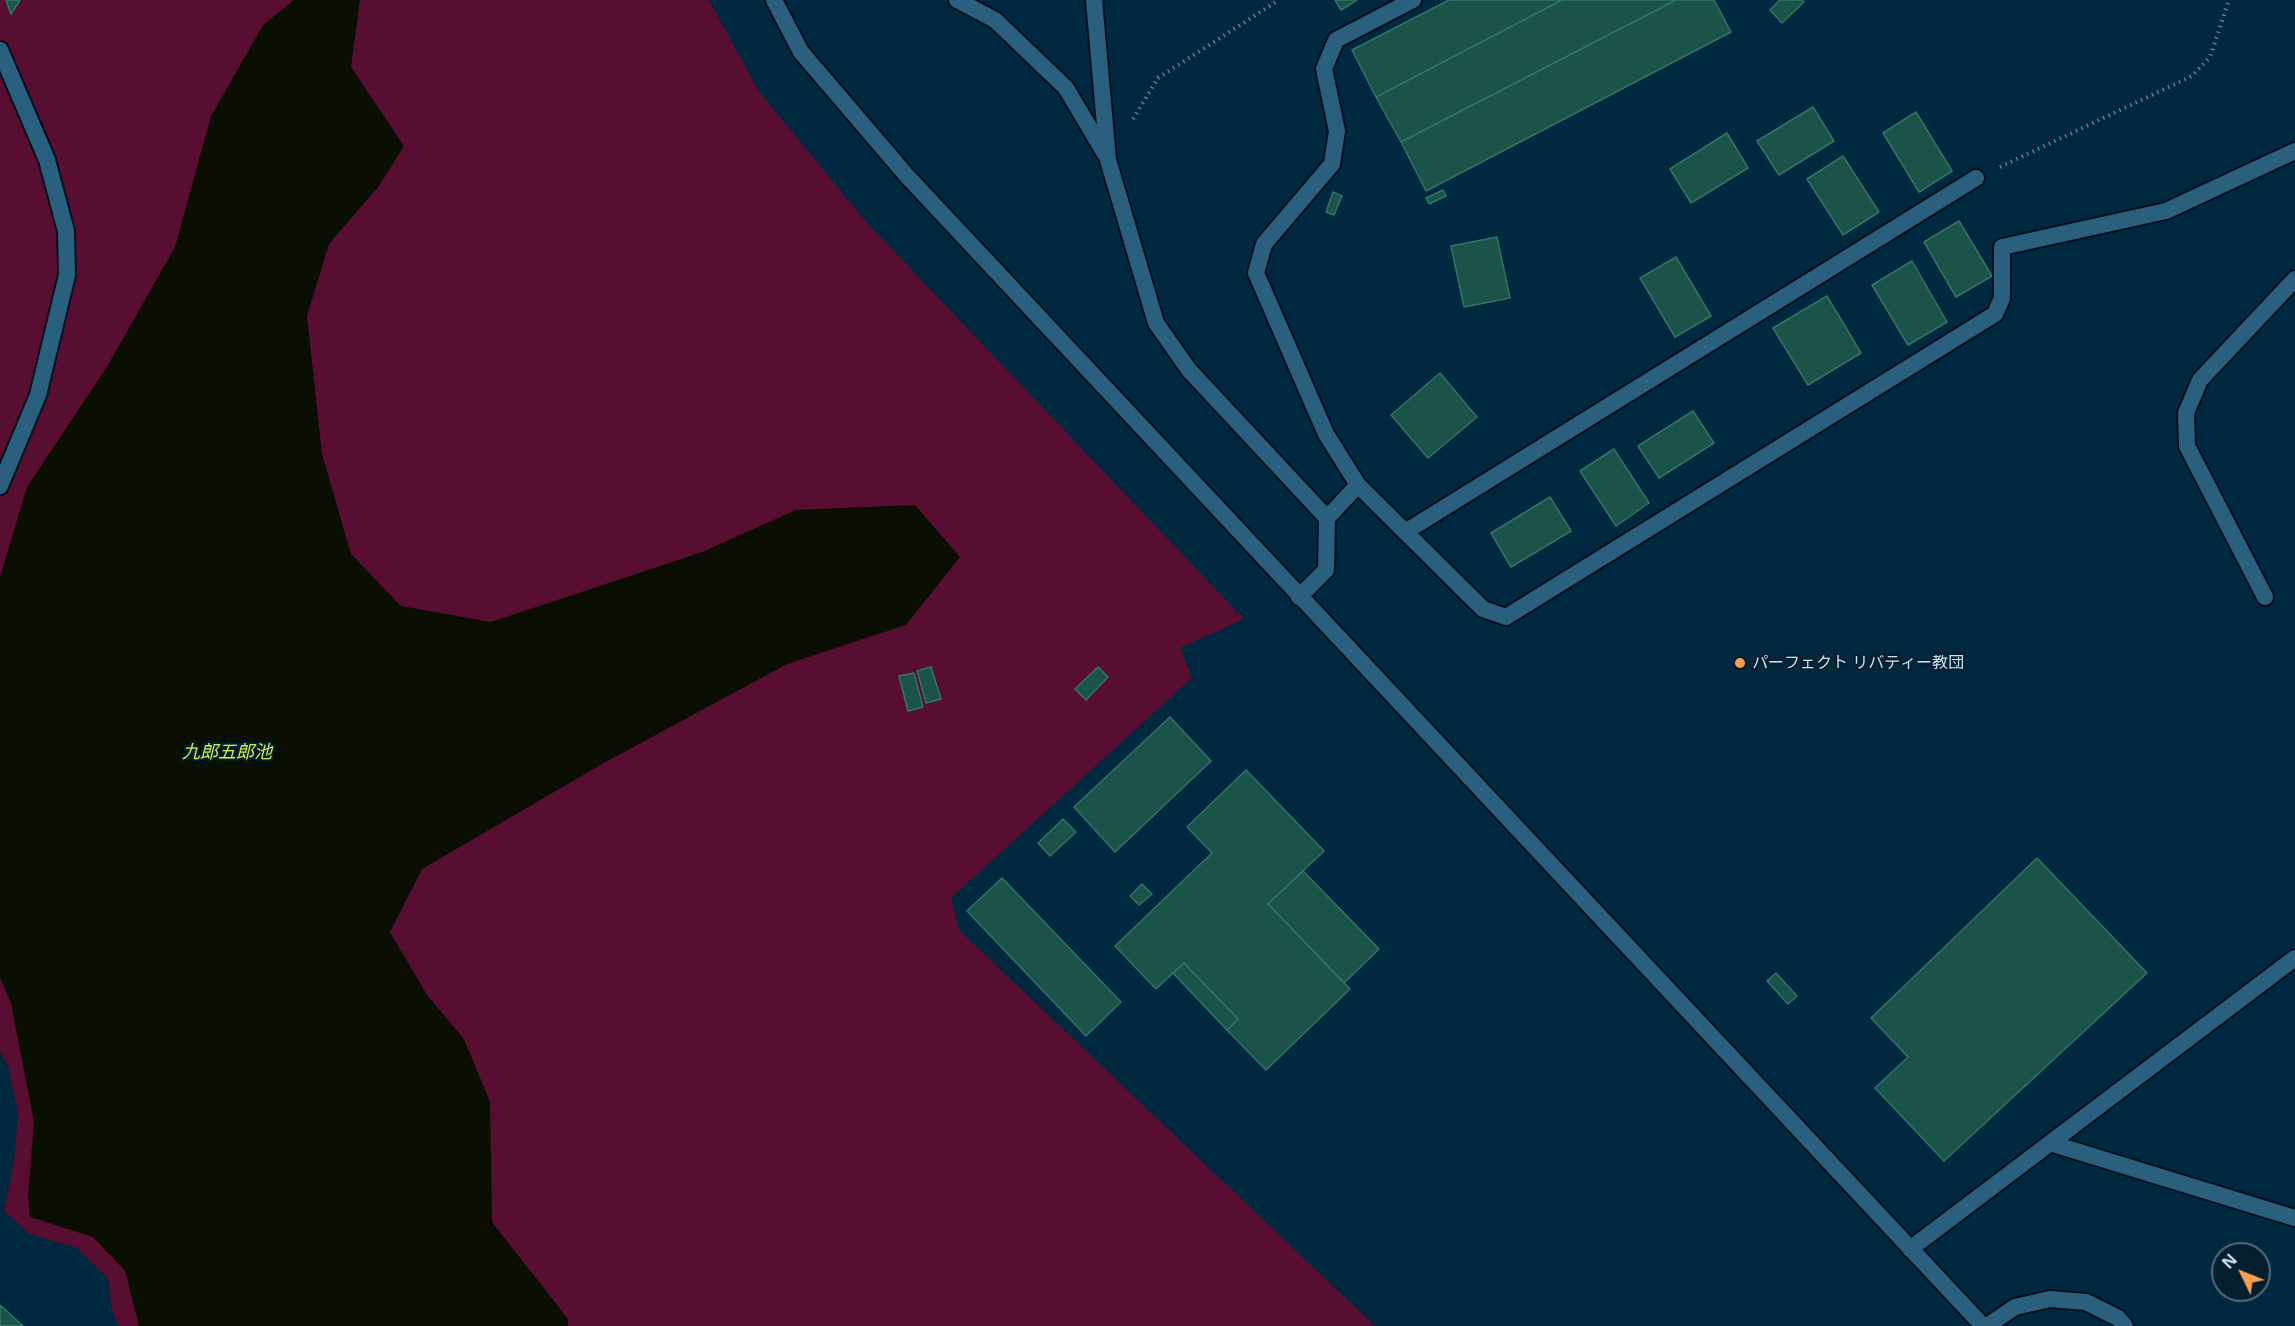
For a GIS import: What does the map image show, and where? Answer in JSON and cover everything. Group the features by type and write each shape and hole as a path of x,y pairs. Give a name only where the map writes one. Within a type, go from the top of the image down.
{"lane":[{"path":"774,0 801,52 907,176 1910,1250 1985,1326 2014,1307 2050,1299 2086,1302 2118,1318 2126,1326"},
{"path":"957,0 995,20 1066,88 1108,160"},
{"path":"1094,0 1108,160 1156,323 1189,370 1327,518"},
{"path":"1413,0 1336,40 1324,69 1337,131 1332,164 1264,244 1256,273 1326,434 1358,485 1483,609 1506,617 1995,314 2002,298 2002,248 2166,211 2295,151"},
{"path":"0,50 47,160 66,231 67,275 38,395 0,486"},
{"path":"1405,532 1976,178"},
{"path":"2265,597 2187,446 2186,412 2200,380 2295,279"},
{"path":"1299,597 1326,570 1327,518 1358,485"},
{"path":"1910,1250 2295,958"},
{"path":"2050,1143 2295,1218"}],"path":[{"path":"1108,160 1158,78 1280,0"},
{"path":"1976,178 2192,76 2210,57 2229,0"}],"shaded area":[{"path":"0,0 709,0 758,90 867,223 1244,619 1180,648 1192,678 951,898 959,930 1375,1326 119,1326 112,1310 108,1278 77,1248 30,1234 4,1211 14,1162 18,1112 8,1066 0,1052"}],"water":[{"name":"九郎五郎池","path":"294,0 360,0 351,67 404,146 379,186 329,244 307,316 322,454 351,554 401,606 491,622 702,552 796,510 915,505 960,557 906,625 787,664 602,764 422,869 390,932 427,995 464,1039 490,1102 492,1222 568,1319 568,1326 139,1326 125,1271 93,1237 30,1217 28,1195 34,1122 11,1003 0,978 0,577 27,487 108,365 175,247 211,116 263,25"}],"building":[{"path":"6,0 20,0 11,14"},
{"path":"1335,0 1357,0 1341,10"},
{"path":"1449,0 1562,0 1376,97 1352,50"},
{"path":"1562,0 1676,0 1401,142 1376,97"},
{"path":"1676,0 1714,0 1731,32 1426,191 1401,142"},
{"path":"1780,0 1802,0 1804,2 1782,23 1770,10"},
{"path":"1813,107 1834,141 1779,175 1757,141"},
{"path":"1916,112 1952,171 1919,192 1883,133"},
{"path":"1727,133 1748,168 1691,203 1670,169"},
{"path":"1843,156 1879,212 1843,235 1807,179"},
{"path":"1443,190 1446,196 1429,204 1426,198"},
{"path":"1333,192 1342,196 1334,215 1326,212"},
{"path":"1959,221 1992,276 1956,297 1924,242"},
{"path":"1497,237 1510,298 1464,307 1451,246"},
{"path":"1676,257 1711,316 1675,337 1640,278"},
{"path":"1912,261 1947,322 1908,345 1872,285"},
{"path":"1827,296 1861,353 1808,385 1773,328"},
{"path":"1440,373 1477,417 1428,458 1391,415"},
{"path":"1693,411 1714,443 1659,478 1638,446"},
{"path":"1614,449 1649,503 1616,526 1580,471"},
{"path":"1550,497 1571,531 1511,567 1491,533"},
{"path":"931,667 941,699 926,703 917,671"},
{"path":"1098,667 1108,677 1086,700 1075,689"},
{"path":"914,673 923,707 908,711 899,676"},
{"path":"1170,717 1211,761 1115,852 1074,807"},
{"path":"1246,770 1324,851 1268,904 1350,989 1266,1070 1227,1030 1238,1019 1184,963 1156,989 1115,946 1212,853 1187,827"},
{"path":"1063,819 1076,832 1050,856 1038,843"},
{"path":"2037,858 2147,973 1944,1161 1875,1088 1908,1057 1871,1018"},
{"path":"1303,871 1379,949 1344,983 1268,904"},
{"path":"1002,878 1121,1002 1086,1036 967,911"},
{"path":"1142,884 1152,894 1139,905 1130,896"},
{"path":"1184,963 1238,1019 1227,1030 1173,973"},
{"path":"1776,973 1797,996 1788,1004 1767,981"},
{"path":"0,1305 23,1326 0,1326"}],"place":[{"name":"パーフェクト リバティー教団","path":"1740,663"}]}
